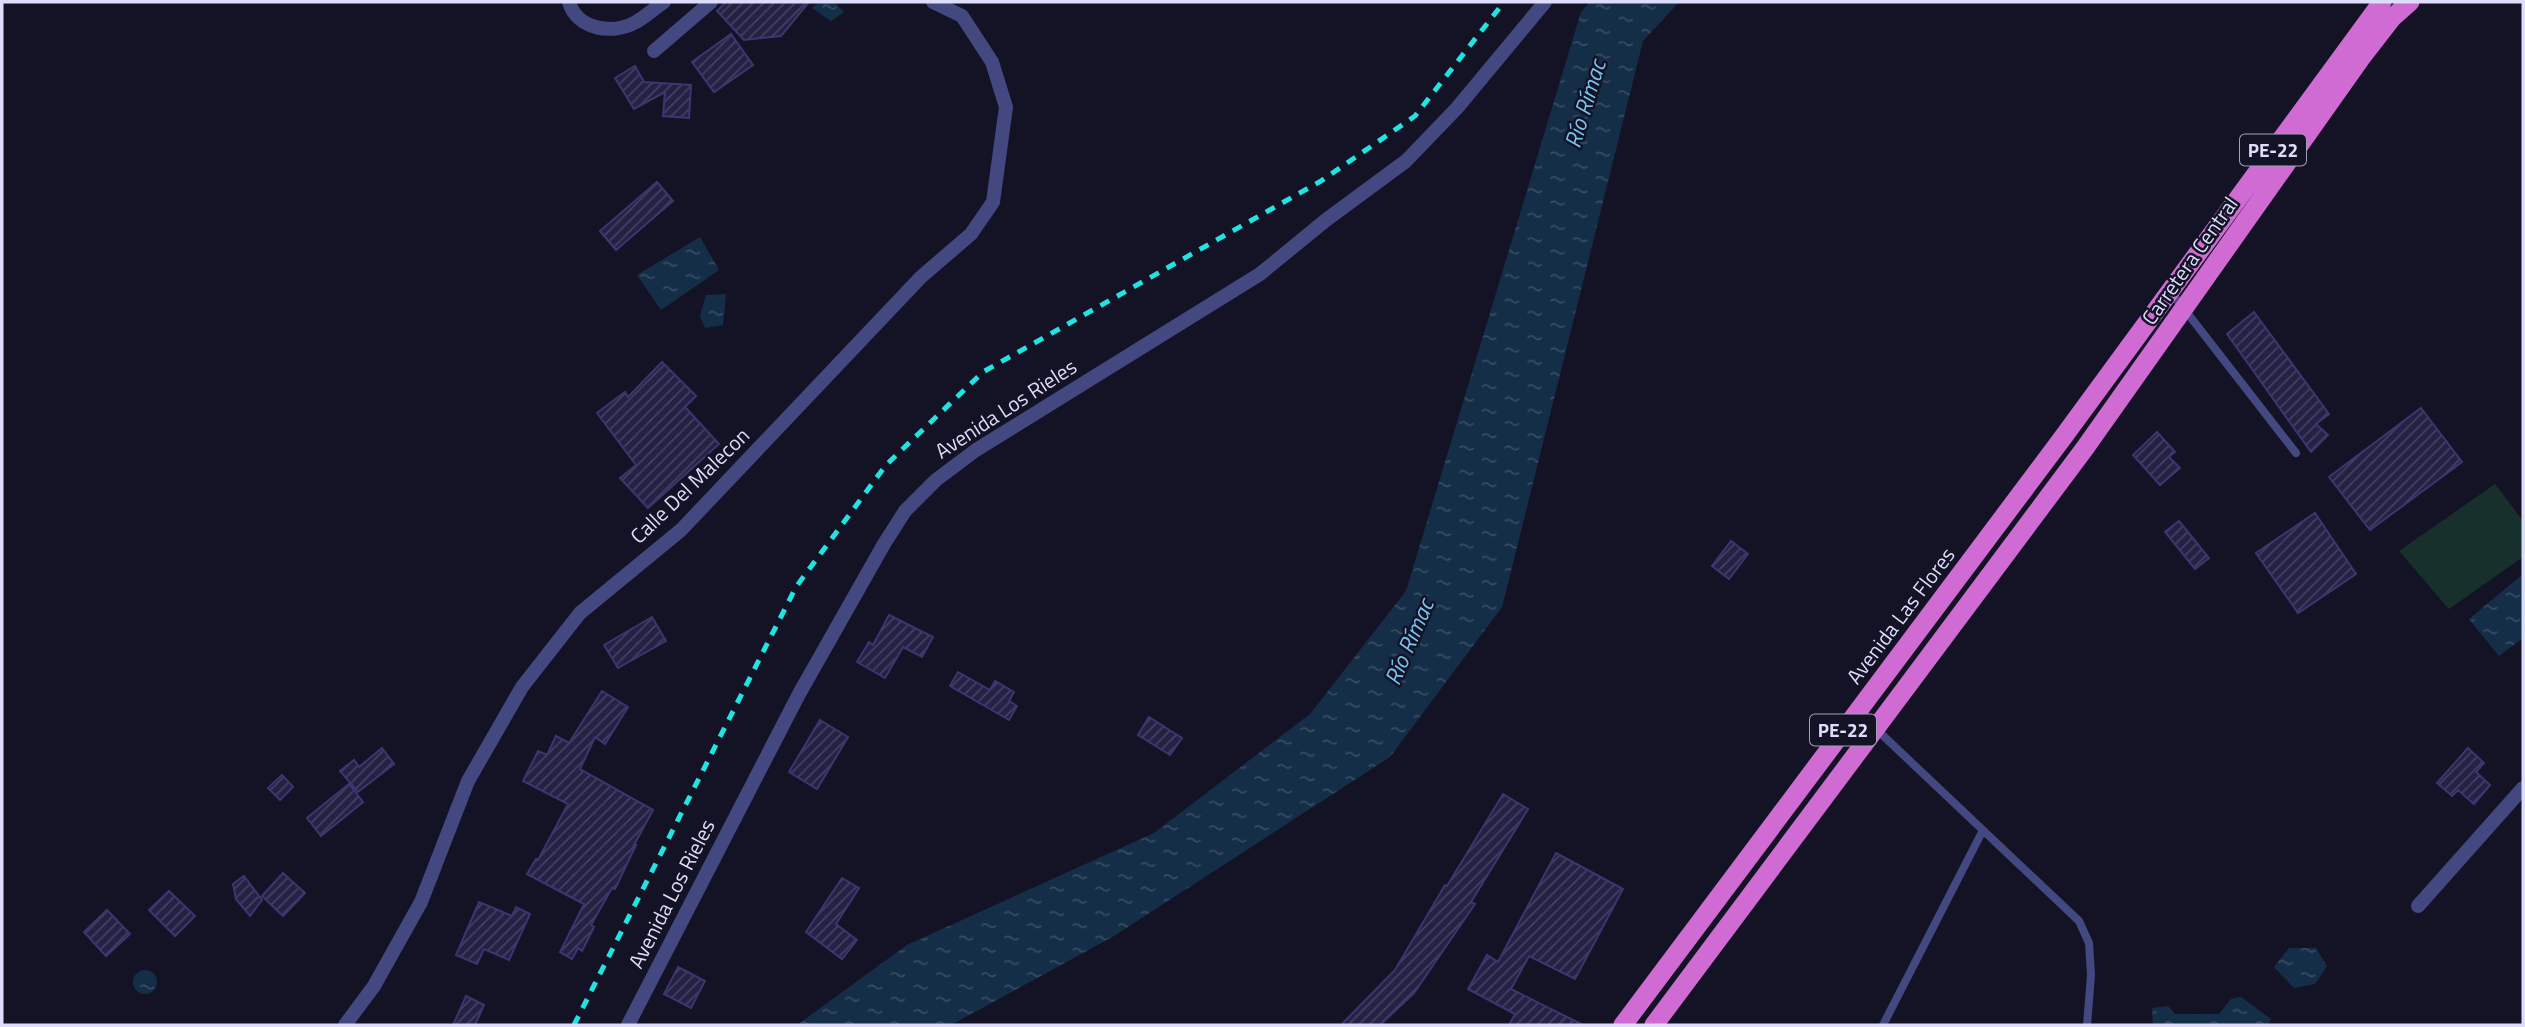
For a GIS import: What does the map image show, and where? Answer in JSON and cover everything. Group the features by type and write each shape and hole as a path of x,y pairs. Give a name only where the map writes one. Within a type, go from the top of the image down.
{"highway":[{"name":"Carretera Central","path":"2064,436 2382,2"},
{"name":"Carretera Central","path":"1875,728 2085,448 2361,58 2392,18 2410,2"},
{"name":"Avenida Las Flores","path":"1623,1025 2064,436"},
{"name":"PE-22","path":"1654,1025 1875,728"}],"street":[{"path":"569,2 582,21 598,29 634,23 664,2"},
{"path":"653,51 711,2"},
{"name":"Calle Del Malecon","path":"345,1025 374,986 421,902 468,781 522,687 580,613 681,530 921,276 971,234 993,202 1006,107 992,62 961,9 933,2"},
{"name":"Avenida Los Rieles","path":"628,1025 799,694 905,511 936,480 976,450 1260,274 1326,220 1406,162 1457,108 1545,2"},
{"path":"2418,906 2523,788"}],"lane":[{"path":"2170,291 2296,453"},
{"path":"1856,713 2079,921 2089,943 2090,954 2087,1025"},
{"path":"1883,1025 1983,830"}],"green space":[{"path":"2495,484 2523,521 2523,557 2449,609 2399,551"}],"water":[{"path":"819,2 834,2 844,12 831,21 812,8"},
{"name":"Río Rímac","path":"1590,2 1679,2 1643,41 1502,607 1390,757 1114,936 951,1025 797,1025 907,945 1154,833 1310,714 1406,591 1581,12"},
{"path":"700,237 719,270 661,310 637,275"},
{"path":"726,294 723,325 705,328 700,316 706,295"},
{"path":"2523,574 2523,638 2499,656 2469,619"},
{"path":"2289,948 2316,948 2327,966 2315,984 2294,988 2274,967"},
{"path":"145,970 154,973 157,982 154,991 145,994 136,991 133,982 136,973"},
{"path":"2241,997 2271,1019 2268,1025 2153,1025 2152,1008 2168,1006 2175,1014 2219,1014 2231,999"}],"building":[{"path":"726,2 809,2 781,36 744,40 717,11"},
{"path":"731,34 753,65 714,92 692,62"},
{"path":"635,66 644,82 691,85 689,118 663,116 665,92 634,109 615,78"},
{"path":"657,182 673,201 616,250 600,231"},
{"path":"2254,312 2329,414 2316,424 2328,435 2311,452 2227,334"},
{"path":"662,362 696,396 685,407 719,444 648,508 620,478 636,465 597,413 625,392 628,397"},
{"path":"2421,408 2462,462 2370,530 2329,477"},
{"path":"2157,432 2175,452 2169,457 2180,468 2160,485 2133,455"},
{"path":"2315,513 2356,574 2298,613 2256,553"},
{"path":"2179,521 2209,558 2195,569 2165,532"},
{"path":"1731,541 1748,554 1729,579 1712,566"},
{"path":"889,615 933,637 922,657 903,647 885,678 857,662 869,642 873,645"},
{"path":"652,617 666,641 618,668 604,645"},
{"path":"958,672 990,690 995,681 1014,692 1009,701 1017,706 1009,720 950,686"},
{"path":"602,691 628,707 605,744 595,737 580,769 653,810 615,889 612,888 591,925 594,927 582,951 578,948 572,959 560,952 584,904 527,874 536,859 538,860 568,804 523,781 538,751 547,755 556,736 569,743"},
{"path":"1149,717 1182,738 1170,755 1138,735"},
{"path":"820,720 848,737 817,789 789,772"},
{"path":"382,748 394,764 358,792 340,771 354,760 359,767"},
{"path":"2468,748 2484,763 2476,772 2490,785 2474,804 2458,790 2452,796 2437,783"},
{"path":"282,775 293,787 280,800 268,788"},
{"path":"349,784 363,802 321,836 307,818"},
{"path":"1503,794 1528,809 1471,902 1475,904 1414,993 1380,1025 1341,1025 1395,970"},
{"path":"1556,853 1623,889 1575,979 1529,956 1511,989 1583,1025 1509,1025 1515,1014 1468,989 1487,955 1498,962"},
{"path":"283,873 305,893 283,916 262,896"},
{"path":"244,876 262,900 250,916 236,899 233,884"},
{"path":"842,878 859,888 836,924 857,940 842,959 806,932"},
{"path":"169,891 195,916 175,936 149,910"},
{"path":"479,902 512,916 516,907 530,914 509,960 484,949 477,964 456,955"},
{"path":"107,910 130,934 106,956 84,932"},
{"path":"678,967 705,981 691,1008 664,994"},
{"path":"466,996 484,1005 475,1025 453,1025"}],"railway":[{"path":"574,1025 796,587 886,465 983,372 1321,181 1415,116 1504,2"}]}
